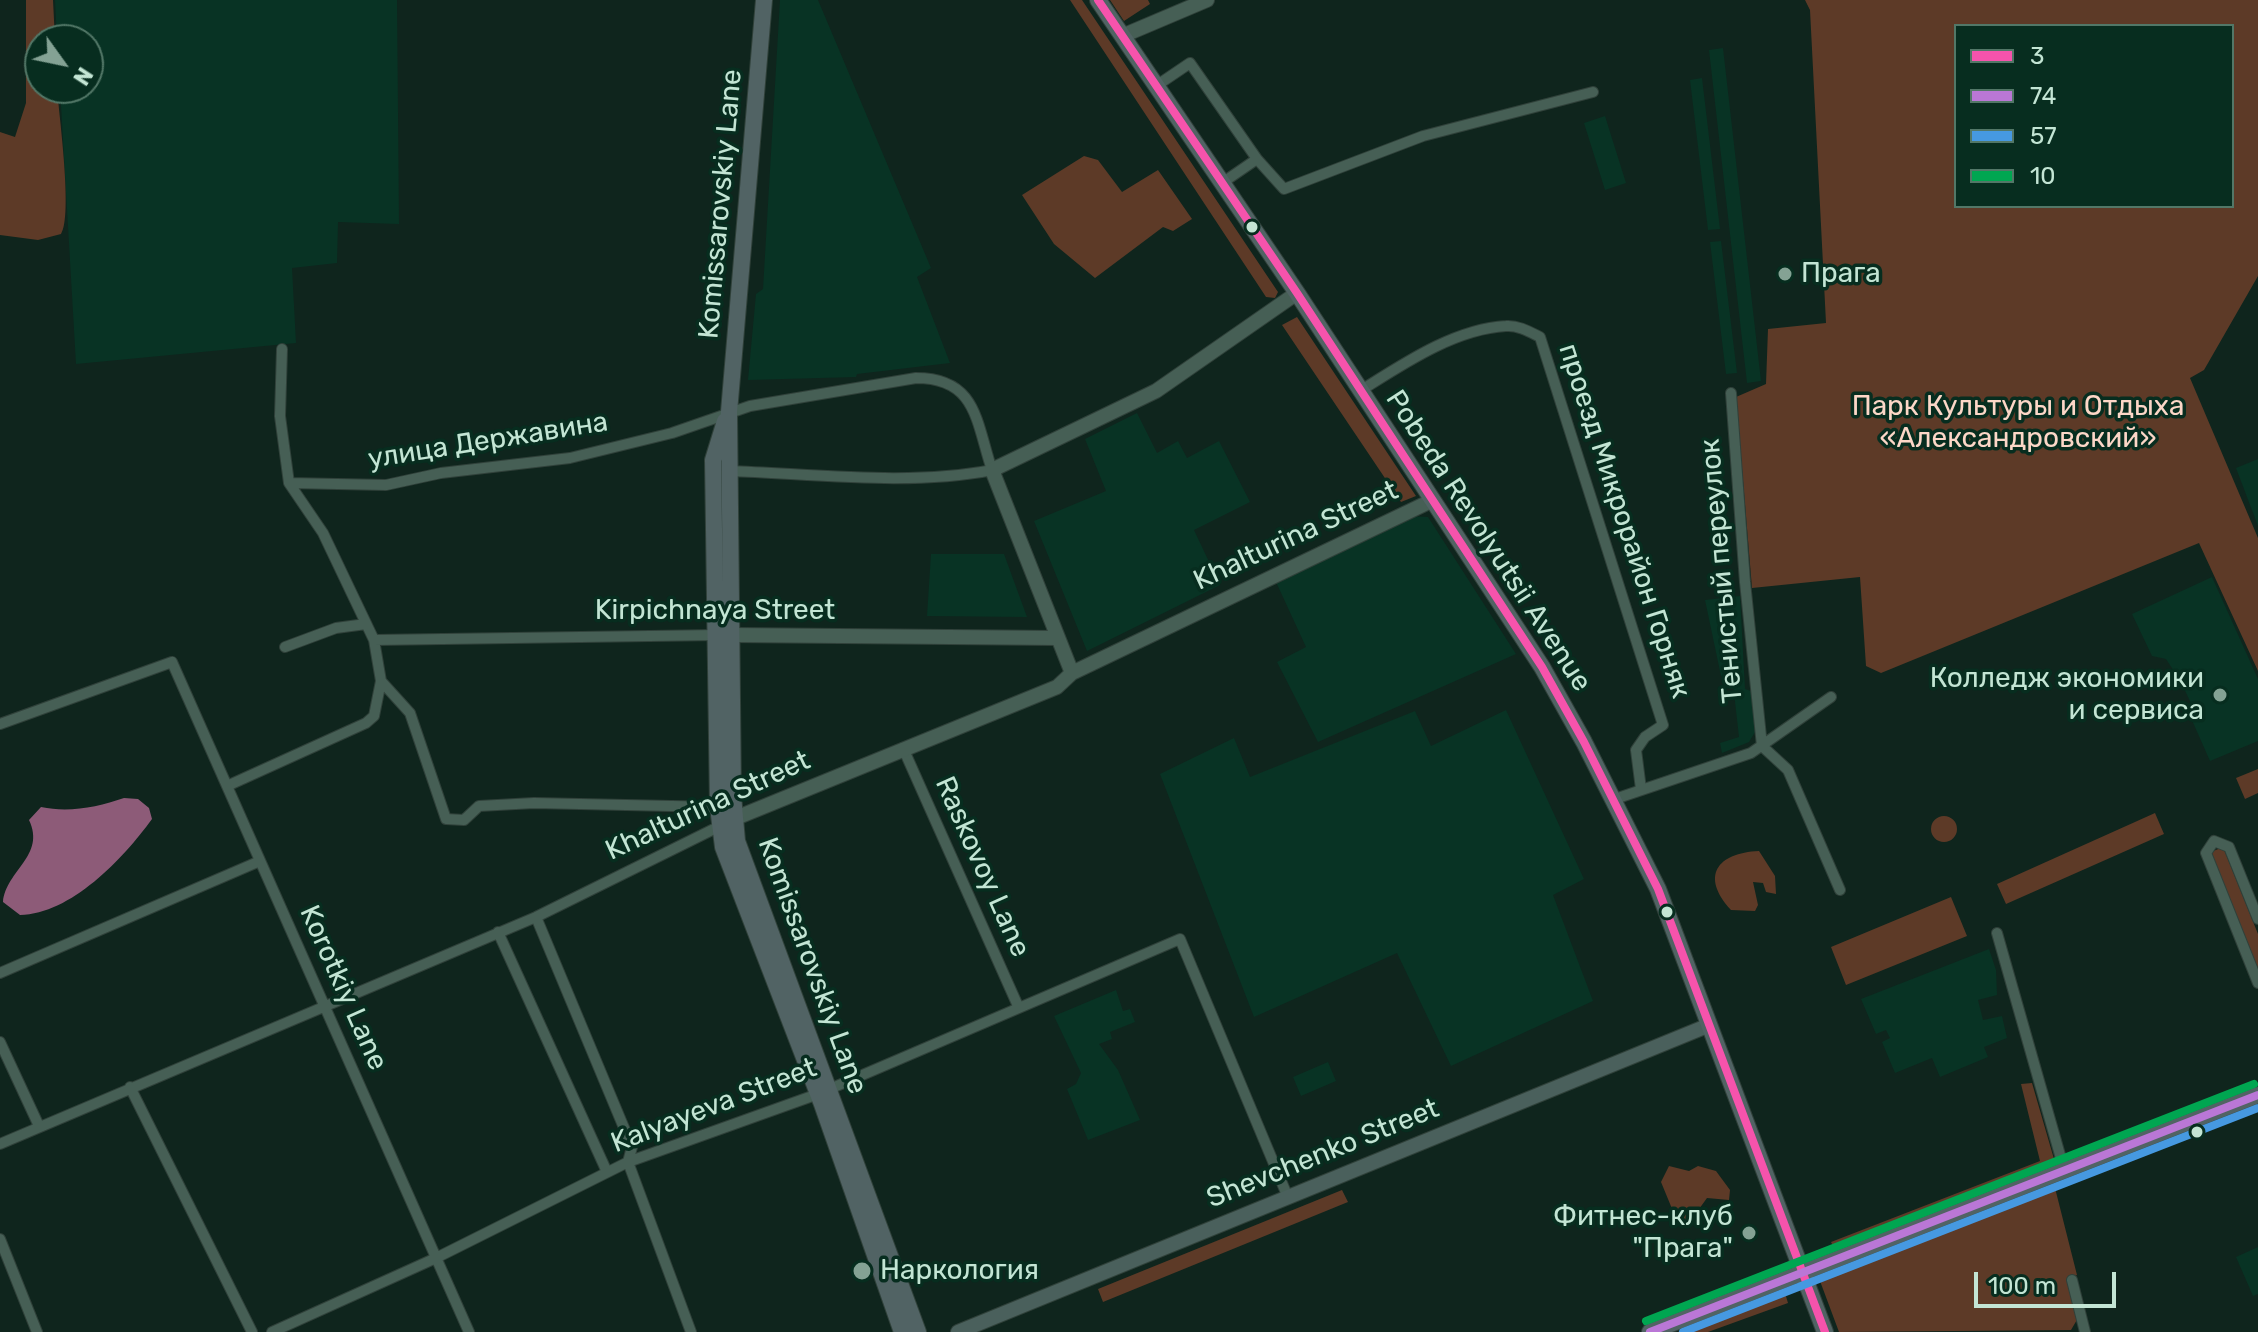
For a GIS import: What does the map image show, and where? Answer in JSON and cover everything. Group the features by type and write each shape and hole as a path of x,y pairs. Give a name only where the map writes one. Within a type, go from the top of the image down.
{"main road":[{"name":"Komissarovskiy Lane","path":"764,0 729,412 730,471 718,807 720,826 723,847 824,1091 918,1332"},
{"name":"Pobeda Revolyutsii Avenue","path":"1098,0 1297,293 1542,667 1658,889 1707,1026 1825,1332"},
{"name":"Komissarovskiy Lane","path":"729,412 719,433 713,460 737,841 824,1091 902,1332"},
{"name":"Shevchenko Street","path":"958,1332 1707,1026"},
{"path":"1650,1332 2258,1095"}],"street":[{"path":"1122,36 1207,0"},
{"path":"1156,86 1190,63 1257,159 1284,189 1423,136 1593,92"},
{"path":"1222,183 1257,159"},
{"path":"730,471 873,476 968,475 992,470 1156,391 1297,293"},
{"name":"проезд Микрорайон Горняк","path":"1360,391 1417,357 1474,332 1509,325 1540,337 1663,725 1645,737 1636,750 1641,789"},
{"path":"227,786 366,723 374,716 381,681 374,640 323,533 289,483 280,416 282,349"},
{"name":"улица Державина","path":"289,483 386,485 441,473 570,458 672,433 729,412 916,378 937,378 961,389 970,401 992,470"},
{"name":"Тенистый переулок","path":"1731,393 1745,582 1762,746"},
{"path":"992,470 1072,673"},
{"name":"Khalturina Street","path":"0,1144 536,917 720,826 735,815 1057,687 1072,673 1431,501"},
{"path":"285,647 336,628 366,624"},
{"name":"Kirpichnaya Street","path":"374,640 724,635 1057,638"},
{"name":"Korotkiy Lane","path":"0,724 172,662 469,1332"},
{"path":"381,681 410,713 446,819 464,820 479,806 534,803 718,807"},
{"path":"1612,800 1751,753 1831,697"},
{"path":"1762,746 1788,770 1840,890"},
{"name":"Raskovoy Lane","path":"903,748 1018,1006"},
{"path":"2258,919 2229,847 2214,841 2206,853 2258,983"},
{"path":"0,973 260,861"},
{"path":"536,917 632,1147 628,1162 691,1332"},
{"path":"498,932 607,1172"},
{"path":"1997,933 2064,1169"},
{"name":"Kalyayeva Street","path":"272,1332 436,1258 628,1162 824,1091 1180,939 1287,1195"},
{"path":"0,1042 39,1126"},
{"path":"130,1087 252,1332"},
{"path":"0,1239 37,1332"},
{"path":"2072,1280 2085,1332"}],"shaded area":[{"path":"55,0 397,0 399,224 338,222 337,263 292,268 296,343 76,364 61,104 104,104 104,24 56,24"},
{"path":"780,0 818,0 931,268 917,277 950,363 857,374 856,377 748,380 756,294 763,289"},
{"path":"1723,48 1761,381 1747,383 1709,50"},
{"path":"1702,78 1720,229 1708,230 1690,80"},
{"path":"1605,116 1626,183 1605,190 1584,123"},
{"path":"1721,241 1737,373 1726,374 1710,242"},
{"path":"1137,413 1157,453 1178,441 1187,458 1219,441 1250,502 1194,530 1220,585 1087,651 1034,521 1106,491 1085,439"},
{"path":"2258,459 2258,526 2236,468"},
{"path":"1409,516 1428,517 1516,654 1318,742 1277,662 1306,647 1276,582"},
{"path":"931,554 1004,554 1027,617 927,616"},
{"path":"2212,577 2258,679 2258,741 2210,761 2191,718 2196,714 2181,682 2166,659 2152,656 2132,614"},
{"path":"1740,596 1745,689 1751,691 1755,732 1749,742 1722,753 1720,743 1739,737 1732,675 1721,676 1705,600"},
{"path":"1506,710 1584,879 1553,895 1593,1001 1451,1066 1397,953 1254,1017 1160,774 1234,738 1250,777 1415,711 1431,746"},
{"path":"124,798 138,799 149,808 152,819 126,851 94,882 77,895 39,912 20,915 3,902 11,881 33,844 29,820 41,807 83,808"},
{"path":"1989,949 1996,970 1997,995 1978,1000 1983,1020 2002,1016 2007,1038 1984,1047 1988,1057 1940,1077 1932,1058 1895,1073 1882,1042 1890,1038 1886,1030 1876,1034 1861,999"},
{"path":"1116,990 1123,1011 1130,1009 1135,1022 1110,1032 1112,1039 1099,1044 1118,1070 1140,1120 1088,1140 1067,1089 1076,1084 1081,1073 1054,1016"},
{"path":"1328,1062 1336,1081 1301,1096 1293,1077"},
{"path":"2258,1247 2258,1294 2253,1296 2236,1257"}],"green space":[{"path":"26,0 53,0 54,24 26,24"},
{"path":"1070,0 1082,0 1278,292 1275,298 1266,297"},
{"path":"1110,0 1148,0 1150,4 1124,21"},
{"name":"Парк Культуры и Отдыха «Александровский»","path":"1805,0 2258,0 2258,276 2204,370 2190,378 2258,538 2258,671 2199,543 1881,673 1866,666 1860,577 1752,588 1736,397 1766,384 1768,329 1826,323 1810,10"},
{"path":"26,104 59,104 66,187 61,234 38,240 0,235 0,132 15,137"},
{"path":"1084,156 1098,160 1122,192 1158,170 1192,219 1173,231 1163,227 1095,278 1054,244 1022,195"},
{"path":"1297,317 1416,496 1401,502 1282,325"},
{"path":"2258,769 2258,793 2245,799 2236,778"},
{"path":"2155,813 2164,834 2006,904 1997,884"},
{"path":"1944,816 1953,820 1957,829 1953,838 1944,842 1935,838 1931,829 1935,820"},
{"path":"2223,847 2258,934 2258,970 2211,852"},
{"path":"1759,851 1775,876 1776,894 1766,892 1763,883 1753,882 1758,905 1755,911 1731,910 1716,887 1718,868 1733,856"},
{"path":"1951,897 1967,936 1846,985 1831,947"},
{"path":"2032,1083 2056,1166 1836,1252 1831,1242 2040,1161 2021,1084"},
{"path":"1669,1166 1689,1171 1698,1166 1716,1171 1730,1190 1729,1200 1707,1198 1689,1223 1675,1216 1661,1182"},
{"path":"2055,1188 2077,1275 2068,1279 2078,1318 2071,1330 1839,1332 1820,1281"},
{"path":"1342,1190 1348,1202 1103,1302 1098,1289"},
{"path":"1785,1293 1788,1303 1708,1332 1678,1332"}],"transit line":[{"name":"3","path":"1098,0 1297,293 1542,667 1584,742 1658,889 1825,1332"},
{"name":"10","path":"1646,1321 2254,1084"},
{"name":"74","path":"1650,1332 2258,1095"},
{"name":"57","path":"1683,1332 2258,1108"}],"place":[{"name":"Прага","path":"1785,274"},
{"name":"Колледж экономики и сервиса","path":"2220,695"},
{"name":"Фитнес-клуб \"Прага\"","path":"1749,1233"},
{"name":"Наркология","path":"862,1271"}]}
